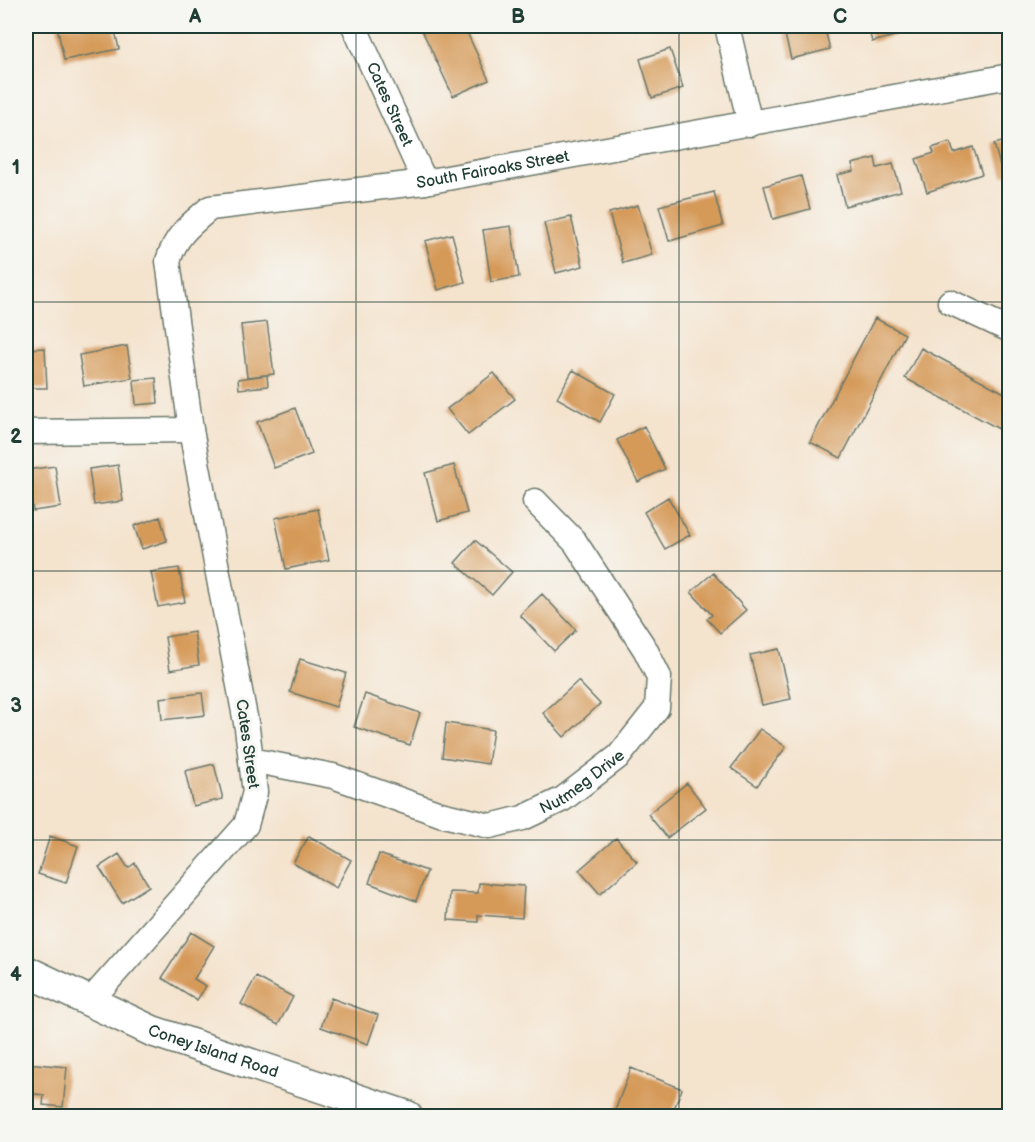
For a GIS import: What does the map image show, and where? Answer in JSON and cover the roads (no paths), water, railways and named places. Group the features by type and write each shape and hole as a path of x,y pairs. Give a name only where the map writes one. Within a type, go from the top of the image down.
{"street":[{"name":"Cates Street","path":"354,26 425,182"},
{"path":"727,26 750,124"},
{"name":"South Fairoaks Street","path":"191,430 168,261 174,243 210,208 425,182 1010,76"},
{"path":"950,302 1010,330"},
{"name":"Cates Street","path":"90,1001 246,825 255,792 191,430"},
{"path":"26,432 191,430"},
{"name":"Nutmeg Drive","path":"251,760 333,776 440,814 490,826 524,818 563,799 619,756 657,708 659,677 645,649 575,542 535,501"},
{"name":"Coney Island Road","path":"26,971 152,1031 407,1116"}]}
